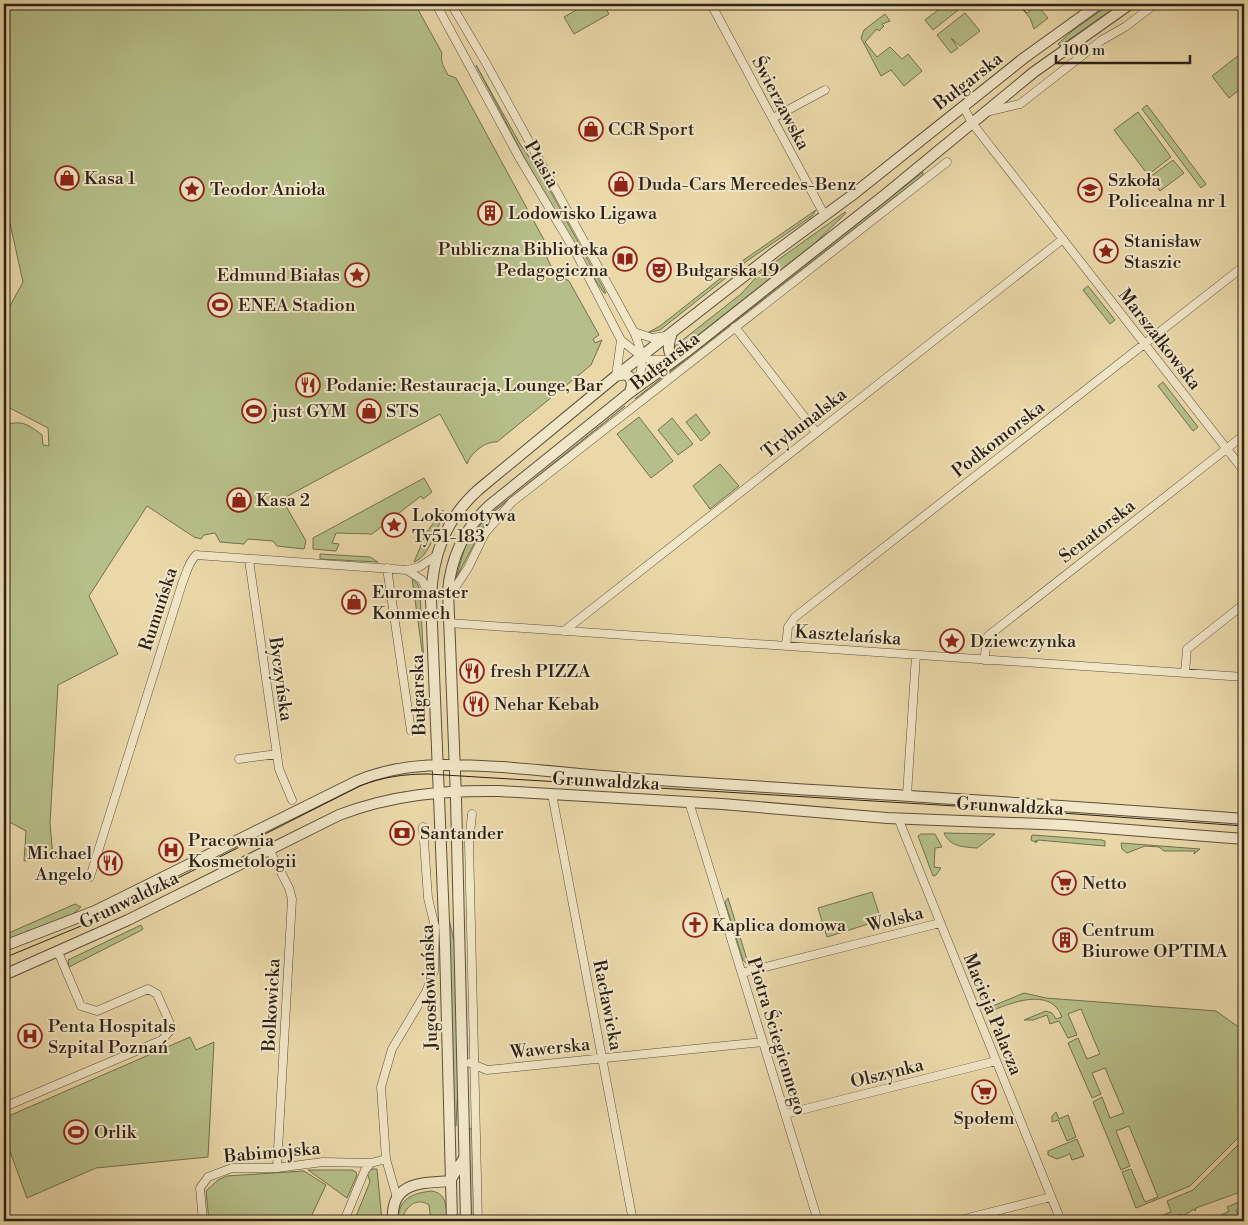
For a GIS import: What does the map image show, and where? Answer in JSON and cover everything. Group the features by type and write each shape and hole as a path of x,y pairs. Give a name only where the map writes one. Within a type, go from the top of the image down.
{"street":[{"name":"Ptasia","path":"436,4 520,159 576,253 622,340 642,357"},
{"name":"Ptasia","path":"451,4 486,63 634,332 642,357 643,368 640,377 630,392"},
{"name":"Świerzawska","path":"711,4 826,216"},
{"name":"Bułgarska","path":"438,793 431,600 436,556 453,517 467,500 616,376 671,336 775,252 826,216 1037,48 1099,4"},
{"name":"Bułgarska","path":"456,792 448,599 450,574 454,558 464,536 478,516 630,392 675,360 922,164 1045,63 1130,4"},
{"name":"Bułgarska","path":"985,112 1020,104 1102,40 1125,27 1155,4"},
{"path":"773,118 825,90"},
{"name":"Marszałkowska","path":"964,106 972,123 1244,471"},
{"name":"Bułgarska","path":"448,599 468,568 485,532 506,508 946,162"},
{"path":"922,164 931,175"},
{"name":"Trybunalska","path":"564,631 1063,239"},
{"name":"Podkomorska","path":"786,646 788,626 795,617 1244,266"},
{"path":"735,327 816,432"},
{"path":"634,332 652,338 671,336"},
{"name":"Bułgarska","path":"671,336 668,346 669,354 675,360"},
{"path":"616,376 622,340"},
{"path":"642,357 651,360 675,360"},
{"name":"Bułgarska","path":"616,376 625,374 630,378 632,384 630,392"},
{"name":"Senatorska","path":"984,660 988,636 1244,435"},
{"name":"Rumuńska","path":"90,877 190,561 196,556 407,570 419,567 436,556"},
{"name":"Byczyńska","path":"248,560 276,754 280,774 292,800"},
{"name":"Bułgarska","path":"387,568 411,731"},
{"path":"407,570 424,584 431,600"},
{"path":"1185,673 1187,649 1244,604"},
{"name":"Kasztelańska","path":"450,623 1244,677"},
{"path":"907,795 916,655"},
{"path":"239,759 276,754"},
{"name":"Grunwaldzka","path":"4,946 95,911 364,778 402,767 436,764 549,770 648,780 907,795 1244,819"},
{"name":"Grunwaldzka","path":"4,975 58,952 321,823 365,805 391,798 476,790 689,802 898,818 1065,825 1244,839"},
{"name":"Jugosłowiańska","path":"456,792 466,1221"},
{"name":"Jugosłowiańska","path":"438,793 445,946 452,1221"},
{"name":"Racławicka","path":"552,794 633,1221"},
{"name":"Piotra Ściegiennego","path":"689,802 818,1221"},
{"path":"472,814 469,842 478,1221"},
{"name":"Macieja Palacza","path":"898,818 1061,1221"},
{"name":"Jugosłowiańska","path":"393,1221 393,1208 397,1198 386,1159 381,1087 392,1049 426,992 434,971 435,927 428,898 423,827"},
{"name":"Bolkowicka","path":"269,849 289,888 292,899 277,1168"},
{"name":"Wolska","path":"742,973 940,923"},
{"path":"4,1108 162,1040 172,1028 157,994 148,990 97,1011 81,1006 58,952"},
{"name":"Wawerska","path":"462,1057 474,1065 487,1070 763,1042"},
{"name":"Olszynka","path":"785,1114 996,1061"},
{"name":"Jugosłowiańska","path":"450,1180 458,1170 465,1154"},
{"name":"Babimojska","path":"203,1221 199,1194 202,1183 208,1177 232,1168 277,1168 323,1162 371,1164 386,1159"},
{"path":"344,1221 365,1170 371,1164"},
{"path":"397,1198 414,1185 450,1180"},
{"name":"Jugosłowiańska","path":"450,1180 460,1192 466,1206"},
{"path":"956,1221 1051,1197"}],"green space":[{"path":"4,4 415,4 442,53 442,62 448,75 456,78 549,249 547,258 555,274 569,281 599,335 593,339 595,343 602,340 591,365 497,442 488,443 479,448 467,464 440,414 282,499 306,541 304,549 277,546 273,541 248,539 244,544 220,542 215,533 204,535 201,539 194,537 147,506 89,596 118,654 58,685 50,823 53,858 24,861 26,831 4,819 4,426 15,423 28,425 42,435 43,445 49,446 48,428 4,405 4,317 23,282 4,203"},
{"path":"587,4 603,4 609,14 574,34 564,17"},
{"path":"946,4 959,4 962,7 933,30 925,20"},
{"path":"1018,4 1027,13 1037,5 1048,18 1034,29 1030,18"},
{"path":"1110,4 1120,4 1060,46 1058,44 1072,31"},
{"path":"965,13 980,31 960,46 951,38 958,48 951,53 937,35"},
{"path":"885,14 890,21 882,24 884,26 879,31 877,29 865,42 877,57 890,47 902,59 908,54 922,71 904,86 891,70 881,76 861,38 864,30"},
{"path":"1244,51 1244,86 1229,98 1212,76"},
{"path":"476,65 520,144 540,172 606,293 604,293 596,281 524,157"},
{"path":"1147,105 1206,184 1201,188 1142,109"},
{"path":"1138,112 1171,157 1148,175 1114,130"},
{"path":"1173,160 1184,173 1160,191 1150,177"},
{"path":"923,172 923,175 635,399"},
{"path":"816,210 812,216 747,261 660,330 647,333 660,326 745,259"},
{"path":"845,212 815,243 678,351 674,350 675,346 741,294 761,272"},
{"path":"1088,286 1115,320 1110,324 1083,290"},
{"path":"1163,382 1198,427 1193,431 1158,386"},
{"path":"625,406 495,511 483,527 456,578 465,547 486,517"},
{"path":"696,414 710,433 701,441 686,422"},
{"path":"639,417 673,461 651,478 617,434"},
{"path":"672,418 693,444 678,455 658,430"},
{"path":"720,464 739,486 710,509 693,486"},
{"path":"424,478 432,492 423,499 421,496 372,534 336,533 332,543 339,544 336,551 313,549 313,538"},
{"path":"443,510 444,515 428,548 420,559 414,562 426,533"},
{"path":"320,554 370,557 378,562 320,559"},
{"path":"412,578 418,585 420,593 424,665"},
{"path":"944,833 995,834 977,848 962,847 954,844"},
{"path":"921,834 935,834 942,847 935,848 934,867 941,868 933,876 918,836"},
{"path":"1032,835 1102,840 1105,841 1105,846 1038,840 1036,843 1036,840 1035,842 1031,840"},
{"path":"1121,843 1200,849 1194,854 1195,851 1164,851 1159,847 1145,846 1127,853 1122,849"},
{"path":"872,892 881,920 827,937 818,908"},
{"path":"728,898 749,966 743,960 725,902"},
{"path":"75,904 81,907 72,915 4,941 4,935"},
{"path":"449,919 455,946 458,1086 456,1126 454,1126"},
{"path":"141,925 143,929 138,932 69,967 68,960"},
{"path":"1024,993 1046,998 1216,1011 1244,1031 1244,1132 1190,1186 1136,1208 1122,1172 1131,1169 1145,1202 1158,1197 1129,1126 1116,1131 1130,1166 1121,1170 1093,1102 1102,1097 1110,1118 1124,1113 1105,1068 1092,1073 1101,1094 1092,1098 1068,1043 1078,1038 1087,1059 1100,1054 1081,1009 1068,1014 1077,1035 1068,1038 1059,1021 1050,1024 1047,1015 1033,1020 1024,1020 1046,1011 1052,1013 1056,1019 1062,1017 1057,1008 1049,1002 1040,999 1018,1001 989,1012 988,1008"},
{"path":"190,1037 196,1050 214,1042 208,1157 96,1168 27,1198 4,1135 4,1118"},
{"path":"1056,1112 1059,1119 1068,1115 1076,1137 1067,1141 1058,1120 1052,1122 1052,1116"},
{"path":"469,1128 473,1130 475,1221 471,1221"},
{"path":"1077,1139 1084,1156 1072,1160 1070,1154 1057,1159 1048,1155 1048,1151"},
{"path":"1244,1139 1243,1191 1196,1208 1195,1211 1194,1209 1183,1216 1181,1214 1171,1218 1170,1221 1147,1221 1171,1212 1167,1201 1193,1190"},
{"path":"377,1169 382,1221 354,1221 370,1182 367,1172"},
{"path":"308,1170 352,1170 357,1175 347,1198"},
{"path":"304,1171 326,1185 309,1221 209,1221 206,1191 218,1180 227,1176"},
{"path":"432,1191 441,1195 444,1199 447,1221 431,1221 429,1205 420,1202 411,1205 405,1212 402,1221 398,1221 400,1207 403,1202 418,1193"},
{"path":"1244,1200 1244,1204 1236,1210 1240,1219 1238,1221 1221,1221 1219,1216 1229,1211 1227,1207"}],"tram line":[{"path":"4,958 93,921 360,786 402,775 428,774 1005,809 1244,826"}],"place":[{"name":"CCR Sport","path":"591,129"},
{"name":"Kasa 1","path":"67,178"},
{"name":"Duda-Cars Mercedes-Benz","path":"621,184"},
{"name":"Teodor Anioła","path":"192,189"},
{"name":"Szkoła Policealna nr 1","path":"1090,190"},
{"name":"Lodowisko Ligawa","path":"490,213"},
{"name":"Stanisław Staszic","path":"1106,251"},
{"name":"Publiczna Biblioteka Pedagogiczna","path":"625,259"},
{"name":"Bułgarska 19","path":"659,270"},
{"name":"Edmund Białas","path":"357,275"},
{"name":"ENEA Stadion","path":"220,305"},
{"name":"Podanie: Restauracja, Lounge, Bar","path":"308,385"},
{"name":"just GYM","path":"254,411"},
{"name":"STS","path":"369,411"},
{"name":"Kasa 2","path":"239,500"},
{"name":"Lokomotywa Ty51-183","path":"394,525"},
{"name":"Euromaster Konmech","path":"354,602"},
{"name":"Dziewczynka","path":"952,641"},
{"name":"fresh PIZZA","path":"472,671"},
{"name":"Nehar Kebab","path":"476,704"},
{"name":"Santander","path":"402,833"},
{"name":"Pracownia Kosmetologii","path":"171,850"},
{"name":"Michael Angelo","path":"110,863"},
{"name":"Netto","path":"1064,883"},
{"name":"Kaplica domowa","path":"695,925"},
{"name":"Centrum Biurowe OPTIMA","path":"1065,940"},
{"name":"Penta Hospitals Szpital Poznań","path":"30,1036"},
{"name":"Społem","path":"984,1092"},
{"name":"Orlik","path":"76,1132"}]}
